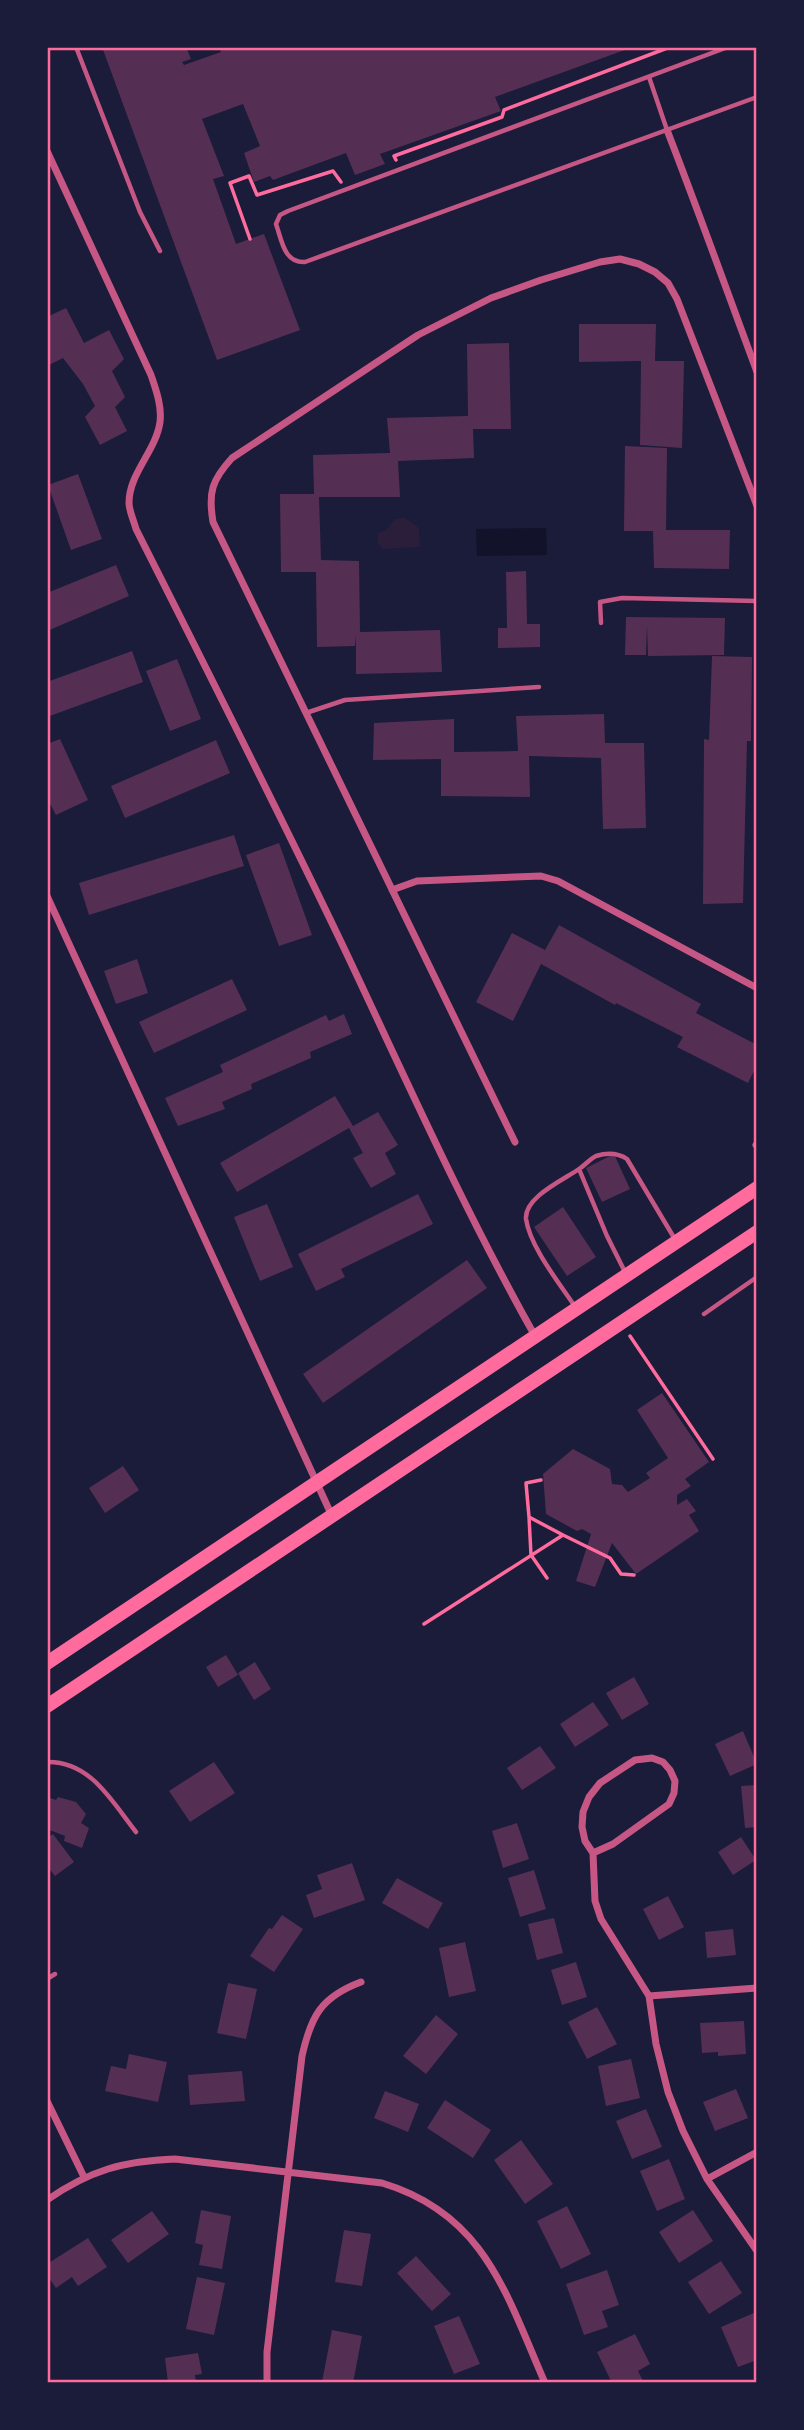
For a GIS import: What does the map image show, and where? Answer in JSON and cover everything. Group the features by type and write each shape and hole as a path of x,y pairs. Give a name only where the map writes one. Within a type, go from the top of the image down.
{"main road":[{"path":"47,1663 757,1188"},
{"path":"47,1706 757,1232"}],"street":[{"path":"667,130 705,225 711,249 757,372"},
{"path":"47,151 151,375 159,402 160,421 155,441 133,482 129,503 136,529 284,822 447,1166 536,1336"},
{"path":"515,1142 213,522 210,501 212,486 220,471 232,458 418,335 491,298 600,262 620,259 639,264 654,272 668,283 677,299 757,506"},
{"path":"392,890 417,881 541,876 558,881 757,988"},
{"path":"47,896 332,1517"},
{"path":"593,1853 613,1844 669,1804 675,1781 663,1762 652,1758 635,1759 600,1783 589,1797 583,1812 582,1828 585,1841 593,1853 595,1901 601,1919 649,1996 656,2044 668,2092 683,2131 707,2179 757,2251"},
{"path":"267,2383 267,2351 302,2056 309,2027 317,2012 344,1988 362,1982"},
{"path":"649,1996 757,1988"},
{"path":"47,2101 84,2177"},
{"path":"707,2179 757,2152"},
{"path":"47,2200 84,2177 112,2166 141,2160 175,2159 382,2183 406,2190 451,2217 471,2237 490,2263 545,2383"}],"lane":[{"path":"76,47 141,212 160,251"},
{"path":"728,47 288,211 280,215 275,225 287,257 296,262 305,262 757,97"},
{"path":"649,76 667,130"},
{"path":"601,623 600,602 622,598 757,601"},
{"path":"306,713 345,700 539,687"},
{"path":"577,1309 536,1246 526,1218 527,1210 544,1190 594,1157 614,1154 627,1159 677,1241"},
{"path":"579,1169 607,1236 627,1275"},
{"path":"704,1314 757,1277"},
{"path":"47,1762 60,1762 91,1775 136,1832"},
{"path":"47,1979 55,1974"}],"path":[{"path":"396,161 394,156 502,117 504,110 670,47"},
{"path":"250,239 230,183 249,176 257,195 333,171 340,182 351,178"},
{"path":"629,1335 713,1459"},
{"path":"541,1480 526,1483 531,1555 547,1578"},
{"path":"529,1517 610,1558 621,1574 634,1575"},
{"path":"424,1624 563,1535"}],"shaded area":[{"path":"405,518 419,528 420,547 383,549 378,543 378,533 386,530 395,519"},
{"path":"546,528 547,555 477,556 476,529"}],"building":[{"path":"102,47 186,47 191,59 182,62 184,65 221,52 219,47 633,47 495,97 501,111 380,154 385,164 355,175 346,153 273,180 270,176 254,182 244,153 260,146 243,104 202,119 224,176 213,179 236,244 264,234 300,330 217,360"},
{"path":"66,308 84,343 109,330 124,359 112,371 125,397 115,407 127,431 100,445 85,417 95,406 83,384 63,358 47,366 47,317"},
{"path":"579,324 656,324 655,361 684,361 682,448 640,445 641,361 579,362"},
{"path":"509,343 511,429 473,429 474,458 398,461 400,497 319,497 321,560 359,561 360,632 440,630 442,672 356,674 356,635 355,646 317,647 316,572 281,572 280,494 314,494 313,455 390,453 387,418 468,416 467,344"},
{"path":"625,446 667,448 666,530 730,530 729,569 654,568 653,531 624,531"},
{"path":"78,474 102,539 71,550 48,485"},
{"path":"116,565 129,596 47,631 47,593"},
{"path":"526,571 527,624 540,624 540,647 498,648 498,628 507,628 506,572"},
{"path":"626,617 725,618 724,655 648,656 647,625 646,655 625,655"},
{"path":"132,651 143,682 47,717 47,682"},
{"path":"712,656 752,657 743,903 703,904 704,739 709,740"},
{"path":"177,659 201,719 170,731 146,671"},
{"path":"604,714 605,743 644,743 646,828 603,829 601,758 529,756 530,797 441,796 441,759 373,760 374,723 454,719 454,752 518,751 516,716"},
{"path":"60,739 88,800 56,815 47,798 47,744"},
{"path":"216,740 230,773 125,818 111,786"},
{"path":"234,835 244,866 89,915 79,883"},
{"path":"279,843 312,935 279,946 246,855"},
{"path":"559,925 701,1004 696,1013 757,1045 757,1065 748,1083 677,1047 683,1037 616,1003 615,1005 541,964 513,1021 476,1002 512,933 545,950"},
{"path":"137,959 148,993 116,1004 104,971"},
{"path":"232,979 247,1010 154,1053 139,1022"},
{"path":"344,1014 352,1034 310,1052 311,1058 251,1084 252,1089 222,1102 225,1109 178,1126 165,1098 223,1072 220,1065 326,1015 329,1021"},
{"path":"335,1096 353,1126 378,1112 398,1145 385,1153 396,1174 371,1188 353,1158 363,1153 349,1128 237,1192 220,1163"},
{"path":"614,1154 630,1189 602,1202 586,1168"},
{"path":"418,1194 433,1224 341,1269 345,1277 316,1291 298,1254"},
{"path":"267,1204 293,1267 260,1281 234,1217"},
{"path":"563,1207 596,1257 567,1276 534,1227"},
{"path":"467,1260 487,1288 323,1403 303,1374"},
{"path":"662,1393 709,1462 685,1479 691,1486 677,1495 677,1505 687,1499 696,1511 689,1515 699,1531 636,1574 612,1543 595,1587 576,1581 591,1534 582,1529 577,1531 546,1514 543,1474 573,1449 610,1469 612,1484 622,1485 628,1492 650,1478 646,1473 668,1458 637,1410"},
{"path":"123,1466 139,1490 105,1513 89,1488"},
{"path":"226,1655 238,1675 218,1687 206,1667"},
{"path":"255,1662 271,1689 254,1700 238,1673"},
{"path":"634,1677 649,1704 622,1720 606,1693"},
{"path":"593,1702 609,1725 575,1747 560,1724"},
{"path":"743,1731 757,1764 730,1776 715,1744"},
{"path":"540,1746 556,1768 522,1790 507,1768"},
{"path":"214,1762 235,1793 190,1822 169,1791"},
{"path":"757,1785 757,1827 745,1828 741,1786"},
{"path":"47,1797 76,1802 86,1814 81,1823 89,1828 82,1848 64,1841 65,1836 47,1829"},
{"path":"517,1823 529,1859 503,1868 492,1831"},
{"path":"53,1834 74,1862 55,1876 47,1866 47,1838"},
{"path":"741,1837 756,1860 733,1875 718,1852"},
{"path":"352,1863 365,1900 314,1918 306,1895 322,1889 317,1875"},
{"path":"534,1870 546,1909 520,1917 508,1878"},
{"path":"397,1878 443,1903 428,1929 382,1903"},
{"path":"668,1896 684,1927 659,1940 643,1909"},
{"path":"282,1915 303,1929 274,1972 250,1956 269,1928 272,1929"},
{"path":"554,1918 563,1953 537,1960 528,1924"},
{"path":"733,1929 736,1955 707,1958 705,1932"},
{"path":"465,1942 476,1991 449,1997 439,1948"},
{"path":"576,1962 587,1997 562,2005 551,1970"},
{"path":"228,1983 257,1989 246,2039 217,2033"},
{"path":"597,2007 617,2044 587,2059 568,2022"},
{"path":"436,2015 458,2034 426,2074 403,2056"},
{"path":"744,2021 746,2054 718,2056 718,2052 702,2053 700,2023"},
{"path":"129,2054 167,2062 158,2102 105,2091 111,2066 126,2069"},
{"path":"631,2059 640,2098 606,2106 598,2066"},
{"path":"242,2071 245,2101 190,2105 188,2075"},
{"path":"736,2089 748,2118 715,2131 703,2102"},
{"path":"385,2091 419,2104 408,2132 374,2118"},
{"path":"445,2100 491,2130 473,2158 427,2128"},
{"path":"646,2109 662,2147 632,2159 616,2121"},
{"path":"521,2140 553,2184 525,2204 494,2160"},
{"path":"669,2159 685,2199 657,2211 640,2171"},
{"path":"567,2206 591,2254 561,2269 537,2221"},
{"path":"201,2210 231,2216 222,2269 199,2265 203,2245 195,2243"},
{"path":"693,2210 713,2241 679,2263 659,2232"},
{"path":"152,2211 169,2234 128,2263 111,2240"},
{"path":"344,2230 371,2234 362,2286 335,2282"},
{"path":"88,2238 107,2267 78,2286 72,2277 56,2288 47,2275 47,2264"},
{"path":"416,2256 451,2294 432,2311 397,2273"},
{"path":"721,2261 742,2293 709,2314 688,2282"},
{"path":"607,2270 619,2305 602,2311 608,2327 584,2335 566,2284"},
{"path":"197,2277 225,2283 214,2335 186,2329"},
{"path":"754,2313 757,2319 757,2360 738,2367 721,2327"},
{"path":"459,2316 480,2364 454,2374 434,2326"},
{"path":"332,2330 362,2336 353,2383 322,2382"},
{"path":"635,2334 650,2364 638,2371 644,2383 612,2383 597,2352"},
{"path":"198,2353 202,2374 195,2375 196,2383 168,2383 165,2358"}]}
